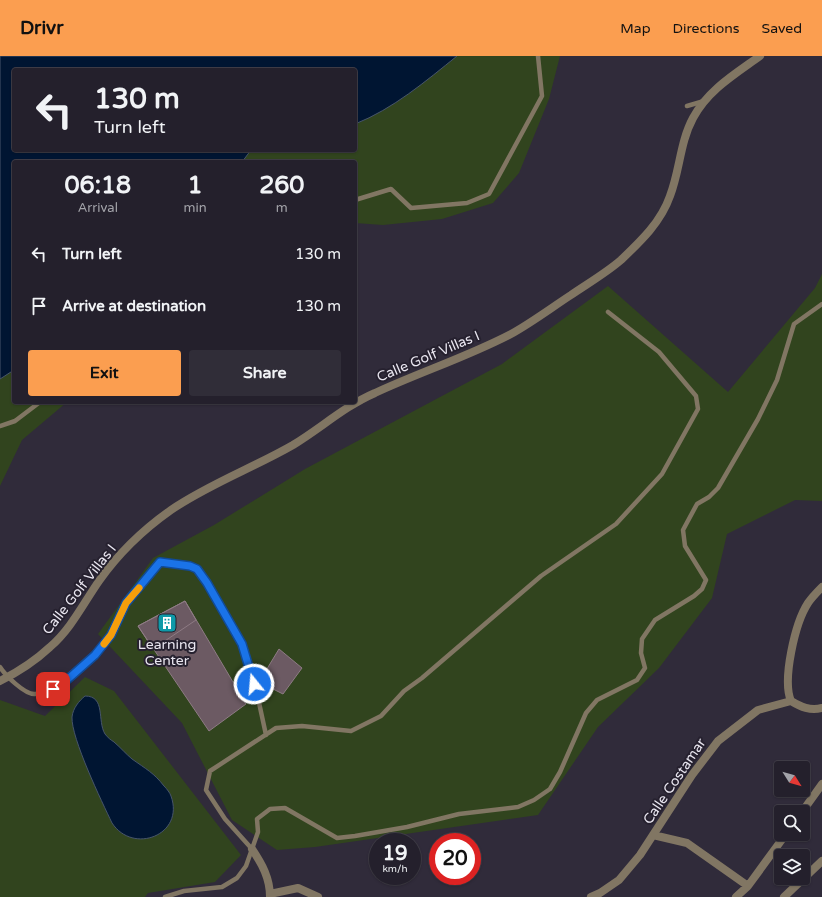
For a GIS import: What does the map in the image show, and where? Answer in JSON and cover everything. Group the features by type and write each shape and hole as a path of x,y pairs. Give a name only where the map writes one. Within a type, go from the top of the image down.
{"street":[{"name":"Calle Golf Villas I","path":"357,403 372,394 465,356 513,332 618,262 658,221 670,197 683,140 694,116 704,101 718,86 760,56"},
{"name":"Calle Golf Villas I","path":"0,681 23,669 52,646 72,623 100,580 120,555 146,529 171,510 200,492 260,463 296,443 355,404"},
{"path":"822,587 808,604 792,644 787,694 791,701 799,707 815,710 822,708"},
{"name":"Calle Costamar","path":"591,897 600,893 619,880 640,855 692,774 718,741 758,710 791,701"},
{"path":"807,805 822,784"},
{"path":"653,836 687,843 748,886"},
{"path":"736,897 748,886 781,841"},
{"path":"252,849 262,864 268,879 270,896 298,888 318,897"},
{"path":"784,897 822,862"}],"lane":[{"path":"357,199 391,189 411,208 467,203 489,194 542,96 538,56"},
{"path":"687,106 704,101"},
{"path":"165,897 184,891 222,887 237,878 246,866 258,832 257,819 270,809 285,808 337,838 407,827 459,814 518,807 534,800 550,789 560,772 586,713 597,700 637,680 645,668 641,652 642,639 655,620 694,596 702,589 706,580 685,546 684,530 697,504 709,497 718,488 758,419 777,380 794,324 822,304"},
{"path":"252,849 225,819 206,790 210,771 276,728 302,726 351,731 381,716 404,691 422,678 541,576 616,524 662,474 698,410 696,396 659,352 608,312"},
{"path":"0,426 15,421 37,404"},
{"path":"0,667 23,690 34,695 53,689 68,679 95,655 111,635 126,603 160,562 190,566 197,569 207,583 242,644 258,698 266,735"}],"green space":[{"path":"424,56 560,56 549,99 519,173 493,203 442,219 383,225 357,223 357,160 196,160 202,152 357,152 357,86"},
{"path":"822,274 822,501 795,500 727,534 712,598 659,668 598,727 538,815 413,833 369,833 369,839 315,847 277,850 232,820 182,723 98,634 153,558 214,525 305,469 502,364 608,286 728,392 815,288"},
{"path":"12,342 12,404 65,404 22,440 0,486 0,355"},
{"path":"85,677 114,691 241,855 215,882 148,893 145,897 0,897 0,700 45,716"}],"water":[{"path":"0,56 457,56 421,85 383,111 357,123 357,68 12,68 12,152 250,152 244,160 12,160 12,371 0,379"},
{"path":"85,696 92,697 96,700 100,710 101,723 105,734 132,759 153,774 171,795 173,810 171,821 164,830 155,836 144,839 132,838 121,833 112,823 101,801 76,739 73,727 72,717 75,708"}],"building":[{"path":"185,601 246,704 209,731 138,626"},
{"name":"Learning Center","path":"185,601 196,620 153,649 138,626"},
{"path":"279,649 302,668 283,694 259,682"}],"slow traffic":[{"path":"104,644 111,635 126,603 139,588"}],"place":[{"name":"Learning Center","path":"167,623"}],"route":[{"path":"53,689 68,679 95,655 111,635 126,603 160,562 190,566 197,569 207,583 242,644 254,684"}]}
